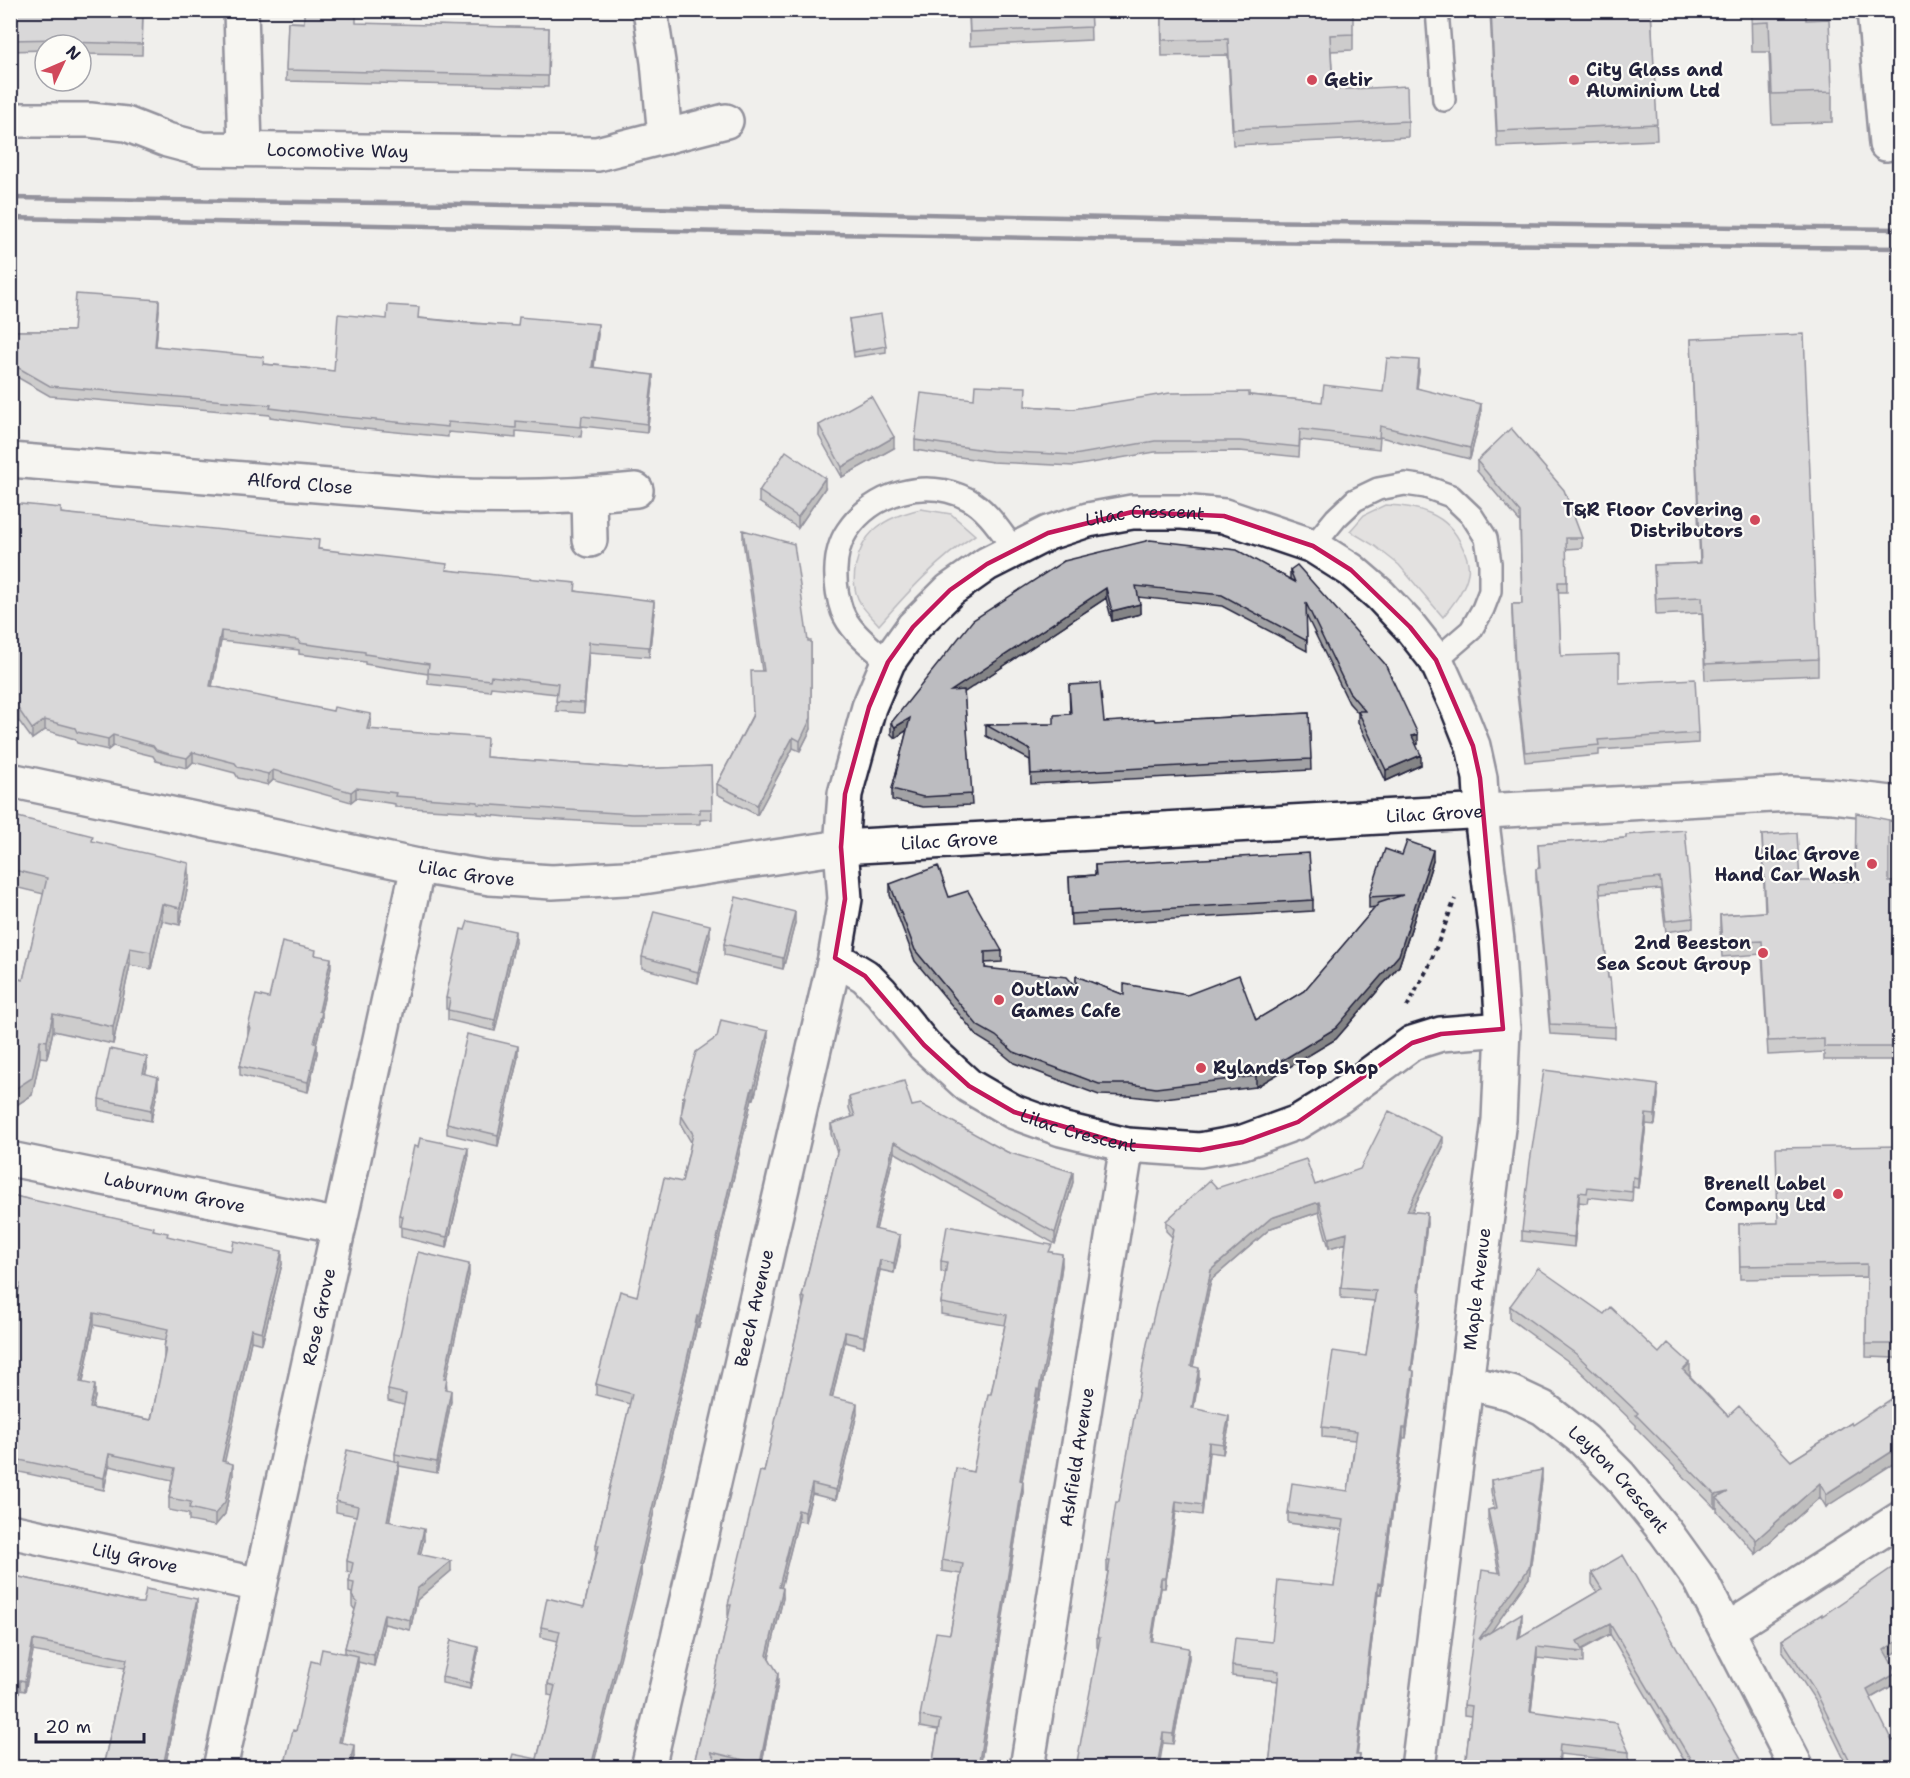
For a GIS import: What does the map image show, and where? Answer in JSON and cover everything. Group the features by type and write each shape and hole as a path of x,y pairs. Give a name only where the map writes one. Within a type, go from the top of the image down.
{"street":[{"path":"241,10 244,148"},
{"path":"650,10 658,62 665,137"},
{"path":"1874,10 1886,144"},
{"name":"Locomotive Way","path":"10,120 90,120 126,124 167,140 201,149 597,154 726,122"},
{"name":"Alford Close","path":"10,460 439,495 504,498 589,495 636,490"},
{"path":"589,495 590,540"},
{"name":"Lilac Crescent","path":"841,847 845,794 869,707 888,662 913,627 950,590 987,564 1014,549 1048,533 1088,520 1142,512 1182,512 1224,516 1313,546 1351,570 1380,595 1410,627 1436,660 1473,746 1480,778 1483,810"},
{"name":"Lilac Grove","path":"10,780 418,866 490,878 552,882 643,877 841,847 1791,794 1833,796 1899,804"},
{"name":"Maple Avenue","path":"1418,1767 1498,1120 1503,1029 1497,940 1483,831 1483,810"},
{"name":"Beech Avenue","path":"648,1767 836,958 845,899 841,847"},
{"name":"Rose Grove","path":"220,1767 418,866"},
{"name":"Lilac Crescent","path":"836,958 865,976 924,1045 969,1086 1014,1112 1061,1129 1127,1145 1200,1150 1243,1142 1298,1122 1339,1096 1412,1043 1442,1034 1503,1029"},
{"name":"Ashfield Avenue","path":"1027,1767 1127,1145"},
{"name":"Laburnum Grove","path":"10,1159 339,1226"},
{"name":"Leyton Crescent","path":"1466,1382 1511,1393 1543,1408 1584,1440 1620,1476 1665,1531 1701,1581 1797,1767"},
{"path":"1727,1630 1899,1520"},
{"name":"Lily Grove","path":"10,1531 260,1585"}],"lane":[{"path":"1437,10 1444,100"},
{"path":"1313,546 1336,518 1355,500 1378,489 1405,484 1426,487 1451,496 1472,516 1486,538 1490,563 1490,591 1471,630 1436,660"},
{"path":"888,662 855,632 843,612 837,584 837,554 846,532 867,509 892,494 918,489 942,490 969,499 990,518 1014,549"}],"path":[{"path":"1402,1014 1429,966 1456,895"}],"highlighted area":[{"path":"1132,512 1224,516 1313,546 1351,570 1410,627 1436,660 1473,746 1480,778 1503,1029 1441,1034 1412,1043 1298,1122 1243,1142 1200,1150 1127,1145 1014,1112 969,1086 924,1045 865,976 835,958 845,899 841,847 845,794 869,707 888,662 913,627 950,590 987,564 1048,533"}],"shaded area":[{"path":"1385,505 1409,507 1440,519 1449,526 1462,546 1468,563 1466,579 1458,596 1443,617 1399,565 1375,546 1350,531 1364,515"},
{"path":"921,509 951,514 975,535 936,565 879,625 863,607 857,595 854,576 859,555 868,537 879,526 896,516"}],"building":[{"path":"10,10 143,10 142,44 93,43 93,33 33,33 33,40 10,40"},
{"path":"304,10 356,10 356,23 549,28 548,76 286,70 288,22 304,23"},
{"path":"969,10 1090,10 1091,27 970,32"},
{"path":"1162,10 1353,10 1353,34 1330,35 1333,90 1407,86 1408,121 1233,129 1228,39 1162,40"},
{"name":"City Glass and Aluminium Ltd","path":"1491,10 1651,10 1657,124 1497,131"},
{"path":"1752,10 1805,10 1806,20 1829,19 1832,92 1772,94 1769,22 1752,23"},
{"path":"76,294 159,300 155,346 264,357 263,364 334,371 338,314 387,319 388,305 419,307 418,318 467,323 518,326 519,317 598,324 592,367 653,375 647,424 582,416 581,427 516,421 516,428 448,422 448,427 270,408 271,405 50,386 10,363 10,331 73,331"},
{"path":"881,314 886,346 854,352 849,319"},
{"name":"T&R Floor Covering Distributors","path":"1804,334 1818,659 1705,664 1702,597 1656,599 1654,565 1701,563 1691,339"},
{"path":"1387,358 1419,360 1416,388 1481,404 1470,448 1380,426 1379,438 1300,429 1299,447 1240,441 1155,441 1074,455 992,451 915,440 921,393 974,399 975,385 1026,387 1025,406 1073,409 1170,393 1249,392 1249,395 1322,402 1324,385 1383,392"},
{"path":"871,396 894,437 842,467 819,425"},
{"path":"1511,428 1564,490 1582,538 1566,538 1567,582 1558,582 1561,656 1619,654 1619,683 1695,679 1698,733 1598,740 1599,745 1525,752 1515,665 1512,604 1522,604 1520,512 1477,461"},
{"path":"786,451 825,478 798,517 759,491"},
{"path":"10,503 61,508 61,513 319,540 318,549 447,564 446,570 576,583 575,591 654,601 649,647 589,642 584,703 556,701 558,684 491,676 490,680 428,673 429,664 299,643 299,640 221,631 210,686 333,711 334,707 371,714 367,729 487,738 486,757 640,769 711,766 712,809 700,809 700,813 632,814 478,804 478,802 395,796 396,793 356,788 351,792 273,770 268,774 238,767 235,763 193,752 187,758 169,754 156,750 153,746 113,735 108,739 77,732 75,728 45,720 32,729 19,710 10,715"},
{"path":"743,530 794,544 808,641 811,641 811,718 800,741 793,737 757,805 717,784 753,715 751,671 764,671"},
{"path":"1897,534 1899,534 1899,568 1898,568"},
{"path":"1150,540 1237,550 1295,582 1290,570 1297,565 1385,664 1418,734 1412,736 1421,755 1386,770 1358,711 1365,711 1349,692 1306,603 1307,641 1222,595 1136,586 1140,604 1112,611 1106,588 951,691 964,690 972,794 923,797 892,789 910,718 895,727 891,723 973,620 1064,561"},
{"path":"1100,683 1104,722 1309,713 1311,759 1031,774 1030,750 986,725 1054,724 1054,715 1071,714 1069,685"},
{"path":"1856,813 1889,820 1889,882 1899,882 1899,1047 1824,1047 1824,1039 1768,1041 1762,941 1722,943 1720,915 1766,912 1762,835 1797,833 1800,881 1855,881"},
{"path":"10,815 93,836 92,841 189,863 180,908 162,904 151,952 130,948 113,1027 53,1014 47,1041 40,1040 32,1078 12,1091 10,1089 10,977 23,980 47,878 10,869"},
{"path":"1685,830 1693,918 1666,921 1660,878 1599,884 1615,1027 1550,1024 1536,869 1540,868 1538,844 1626,838 1626,835"},
{"path":"1407,841 1433,850 1399,955 1336,1028 1256,1076 1156,1088 1130,1084 1099,1084 1014,1052 996,1036 978,1026 915,950 890,884 938,866 949,897 968,891 1002,951 985,952 985,968 1067,977 1076,987 1076,976 1124,995 1124,984 1187,995 1239,975 1256,1020 1304,991 1379,903 1403,895 1369,897 1385,849 1402,855"},
{"path":"1309,853 1313,900 1071,914 1069,877 1096,875 1095,865"},
{"path":"736,897 795,912 783,958 724,944"},
{"path":"654,911 710,925 698,972 642,957"},
{"path":"468,921 515,931 495,1020 448,1010 450,999 446,998 453,964 461,929 465,930"},
{"path":"282,942 316,950 315,955 331,958 319,1011 322,1012 308,1082 240,1066 256,995 269,998"},
{"path":"721,1020 768,1031 754,1088 752,1088 699,1317 697,1316 639,1565 641,1566 591,1767 509,1767 513,1754 537,1759 555,1686 548,1684 560,1631 541,1627 547,1598 584,1607 599,1545 596,1545 632,1394 596,1384 620,1291 637,1296 664,1178 682,1182 693,1134 681,1115 685,1097 683,1097 696,1052 717,1037"},
{"path":"467,1034 518,1046 498,1135 447,1123"},
{"path":"110,1049 147,1057 143,1073 158,1077 151,1110 99,1099"},
{"path":"1544,1070 1658,1085 1655,1115 1646,1114 1638,1178 1633,1177 1632,1192 1588,1187 1587,1193 1579,1192 1574,1237 1522,1231"},
{"path":"904,1081 912,1106 921,1104 1007,1152 1073,1172 1055,1233 894,1142 874,1229 900,1235 894,1263 880,1260 864,1336 845,1332 830,1397 857,1403 836,1490 812,1484 805,1512 798,1510 779,1587 783,1588 767,1655 778,1673 760,1764 711,1752 719,1767 693,1767 731,1605 728,1605 760,1471 764,1472 805,1298 802,1297 838,1148 831,1124 855,1116 849,1097"},
{"path":"1389,1111 1443,1137 1407,1211 1427,1213 1418,1291 1421,1292 1406,1428 1403,1428 1381,1584 1378,1583 1356,1755 1360,1755 1358,1767 1269,1767 1279,1671 1232,1666 1235,1638 1272,1642 1278,1580 1334,1586 1344,1520 1288,1513 1292,1483 1348,1491 1357,1431 1322,1427 1333,1351 1366,1356 1376,1291 1341,1288 1347,1233 1329,1238 1319,1202 1271,1218 1211,1270 1191,1366 1199,1368 1192,1408 1229,1416 1223,1444 1209,1442 1202,1505 1176,1501 1165,1578 1161,1578 1151,1641 1189,1648 1173,1734 1163,1733 1157,1767 1076,1767 1100,1638 1097,1637 1110,1561 1107,1561 1116,1502 1119,1502 1147,1344 1174,1229 1166,1221 1210,1180 1217,1188 1306,1159 1315,1185 1360,1169"},
{"path":"420,1138 468,1148 447,1237 401,1227 403,1216 399,1215 414,1146 418,1147"},
{"path":"1899,1146 1899,1352 1895,1344 1866,1344 1867,1264 1740,1266 1739,1224 1778,1223 1776,1148"},
{"path":"10,1195 154,1227 153,1230 168,1233 167,1236 232,1251 234,1241 282,1251 262,1332 251,1329 222,1461 233,1464 225,1502 215,1514 189,1508 191,1502 169,1498 175,1468 109,1454 104,1478 10,1458 10,1326 20,1284 10,1282","holes":["94,1313 168,1329 151,1420 90,1408 95,1385 80,1382"]},
{"path":"947,1226 1052,1245 1049,1252 1062,1254 1051,1330 1020,1480 1023,1481 978,1767 932,1767 940,1720 920,1716 936,1632 950,1634 963,1564 942,1560 956,1468 973,1472 988,1394 991,1394 1007,1315 941,1303 947,1262 941,1261"},
{"path":"418,1252 469,1264 444,1378 447,1378 445,1389 451,1390 437,1462 395,1454 406,1394 388,1390"},
{"path":"1538,1268 1604,1314 1610,1307 1659,1353 1668,1343 1690,1363 1683,1370 1728,1416 1739,1406 1791,1461 1899,1394 1899,1447 1826,1494 1820,1483 1756,1540 1717,1498 1728,1492 1715,1495 1636,1415 1638,1413 1576,1354 1510,1306"},
{"path":"347,1450 399,1462 387,1521 424,1529 418,1554 451,1561 417,1589 410,1620 384,1614 374,1655 345,1648 357,1602 352,1596 354,1583 349,1582 353,1563 347,1561 358,1506 336,1501"},
{"path":"1542,1470 1529,1568 1479,1639 1522,1613 1518,1638 1602,1589 1592,1573 1623,1555 1746,1767 1695,1767 1610,1624 1577,1641 1583,1652 1537,1647 1530,1711 1616,1723 1629,1752 1560,1744 1558,1767 1465,1767 1472,1706 1464,1705 1482,1570 1501,1573 1488,1510 1497,1508 1491,1480"},
{"path":"1899,1563 1899,1640 1884,1650 1897,1673 1867,1690 1892,1741 1899,1738 1899,1767 1853,1767 1815,1690 1782,1640 1822,1614 1822,1616"},
{"path":"10,1575 139,1603 143,1603 146,1589 197,1599 163,1767 103,1767 127,1659 33,1640 25,1681 20,1680 10,1721"},
{"path":"451,1640 478,1647 470,1683 442,1677"},
{"path":"322,1649 358,1656 339,1742 354,1745 349,1767 284,1767 293,1730 296,1731 311,1661 319,1663"}],"railway":[{"path":"10,198 463,204 1247,221 1900,229"},
{"path":"10,218 1247,242 1900,248"}],"place":[{"name":"Getir","path":"1312,80"},
{"name":"City Glass and Aluminium Ltd","path":"1574,80"},
{"name":"T&R Floor Covering Distributors","path":"1755,520"},
{"name":"Lilac Grove Hand Car Wash","path":"1872,864"},
{"name":"2nd Beeston Sea Scout Group","path":"1763,953"},
{"name":"Outlaw Games Cafe","path":"999,1000"},
{"name":"Rylands Top Shop","path":"1201,1068"},
{"name":"Brenell Label Company Ltd","path":"1838,1194"}]}
